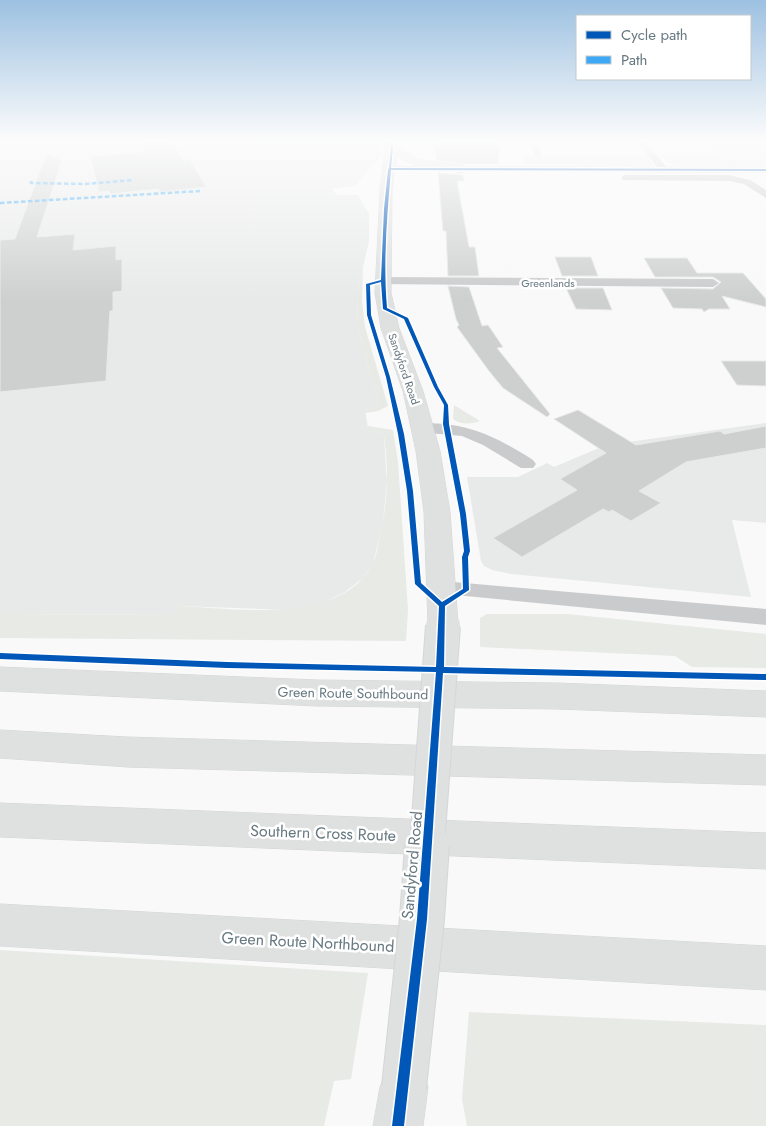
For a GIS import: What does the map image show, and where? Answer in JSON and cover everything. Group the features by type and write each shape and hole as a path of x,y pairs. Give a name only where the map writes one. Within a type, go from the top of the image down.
{"main road":[{"name":"Sandyford Road","path":"386,195 382,281 390,328 406,368 422,428 437,512 442,606 422,919 401,1107"},
{"name":"Green Route Southbound","path":"0,679 317,693 547,696 766,704"},
{"path":"0,744 127,752 766,770"},
{"name":"Southern Cross Route","path":"0,820 763,851"},
{"name":"Green Route Northbound","path":"0,925 766,968"}],"street":[{"name":"Greenlands","path":"382,281 713,282"},
{"path":"422,428 455,428 476,433 527,464"},
{"path":"442,606 766,617"}],"shaded area":[{"path":"0,195 358,195 369,214 369,241 357,293 358,328 378,402 373,408 365,410 369,431 378,432 384,436 387,482 383,522 373,564 363,578 345,592 321,604 290,610 177,606 175,615 0,614"},
{"path":"363,266 362,301 365,327 388,406 378,411 365,413 365,410 373,408 378,402 358,328 357,293"},
{"path":"454,405 480,421 466,423 456,421 453,419"},
{"path":"766,423 766,523 732,520 751,597 511,574 492,570 484,566 481,561 467,477 518,477 547,463 554,467 606,445"},
{"path":"368,426 393,430 398,462 408,610 406,641 0,638 0,614 174,615 177,606 255,610 283,609 311,605 336,597 356,584 374,562 383,523 387,486 384,436 378,432 368,431"},
{"path":"487,614 567,614 766,634 766,668 692,667 675,656 480,647 480,618"},
{"path":"0,950 368,973 351,1079 334,1081 324,1126 0,1126"},
{"path":"469,1012 766,1025 766,1126 467,1126 462,1099"}],"building":[{"path":"31,195 51,195 37,237 75,234 73,250 116,246 116,260 122,259 122,291 113,292 113,311 110,311 106,381 0,392 0,240 15,239"},
{"path":"440,195 459,195 469,247 475,247 479,276 448,276 446,231 443,231"},
{"path":"555,257 591,257 598,276 562,276"},
{"path":"644,258 687,258 697,273 743,273 766,299 766,307 722,296 730,309 709,309 704,312 702,309 673,308 661,288 713,289 721,282 713,277 655,277"},
{"path":"448,286 469,287 482,326 488,325 503,347 497,348 550,414 547,417 503,388 489,371 457,327 459,325"},
{"path":"566,288 603,288 612,310 576,309"},
{"path":"721,361 766,361 766,386 737,385"},
{"path":"578,410 636,445 720,431 724,434 766,426 766,448 686,462 639,491 661,503 631,521 612,510 609,512 603,509 522,557 493,538 577,490 560,479 606,453 554,419"}],"marked path":[{"path":"0,203 141,195"}],"cycle path":[{"path":"387,195 383,281 385,309 406,318 436,387 446,405 446,424 463,514 467,551 465,557 466,590 442,605"},
{"path":"383,281 368,284 369,315 388,377 401,434 410,491 418,584 442,605"},
{"path":"398,1126 422,919 440,669 442,605"},
{"path":"0,656 227,665 766,677"}]}
